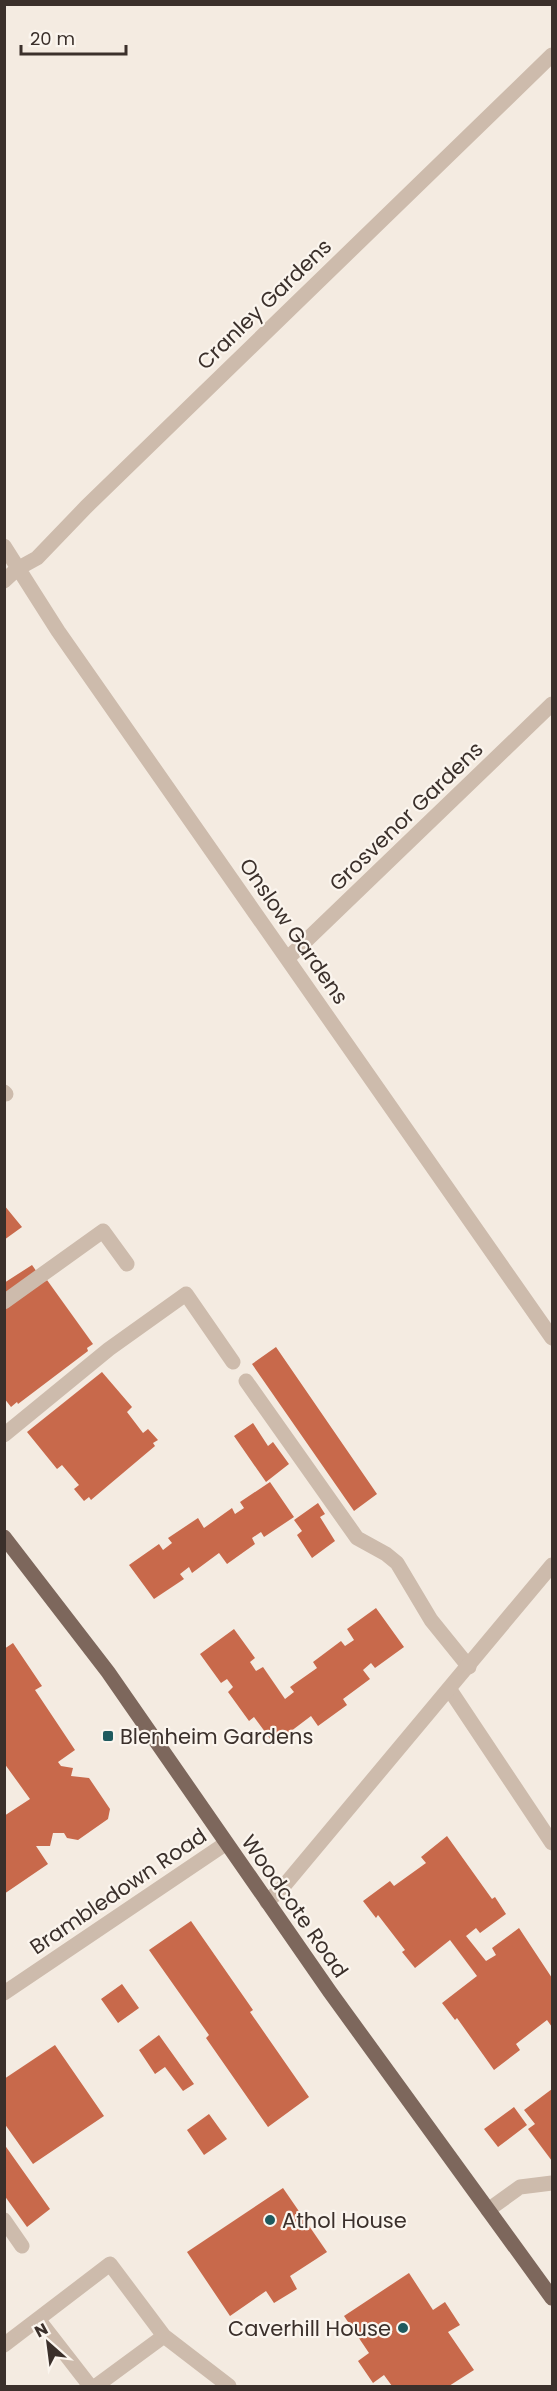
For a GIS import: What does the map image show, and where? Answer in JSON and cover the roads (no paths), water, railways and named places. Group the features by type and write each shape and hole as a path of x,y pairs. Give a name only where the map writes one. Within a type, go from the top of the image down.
{"main road":[{"name":"Woodcote Road","path":"4,1537 108,1672 225,1844 552,2298"}],"street":[{"name":"Cranley Gardens","path":"4,581 16,569 37,558 128,466 552,55"},
{"name":"Onslow Gardens","path":"4,546 16,569 552,1338"},
{"name":"Grosvenor Gardens","path":"288,958 552,704"},
{"path":"4,1302 102,1231 128,1264"},
{"path":"4,1435 109,1348 186,1294 233,1362"},
{"path":"246,1381 357,1538 386,1554 397,1563 431,1620 469,1667"},
{"path":"267,1902 283,1887 450,1690 552,1565"},
{"path":"450,1690 552,1843"},
{"name":"Brambledown Road","path":"4,1993 225,1844"},
{"path":"488,2210 520,2187 552,2183"},
{"path":"4,2220 22,2246"},
{"path":"4,2345 110,2264 164,2336 229,2386"},
{"path":"38,2319 90,2386"},
{"path":"96,2386 164,2336"}],"place":[{"name":"Blenheim Gardens","path":"108,1736"},
{"name":"Athol House","path":"270,2220"},
{"name":"Caverhill House","path":"403,2328"}]}
